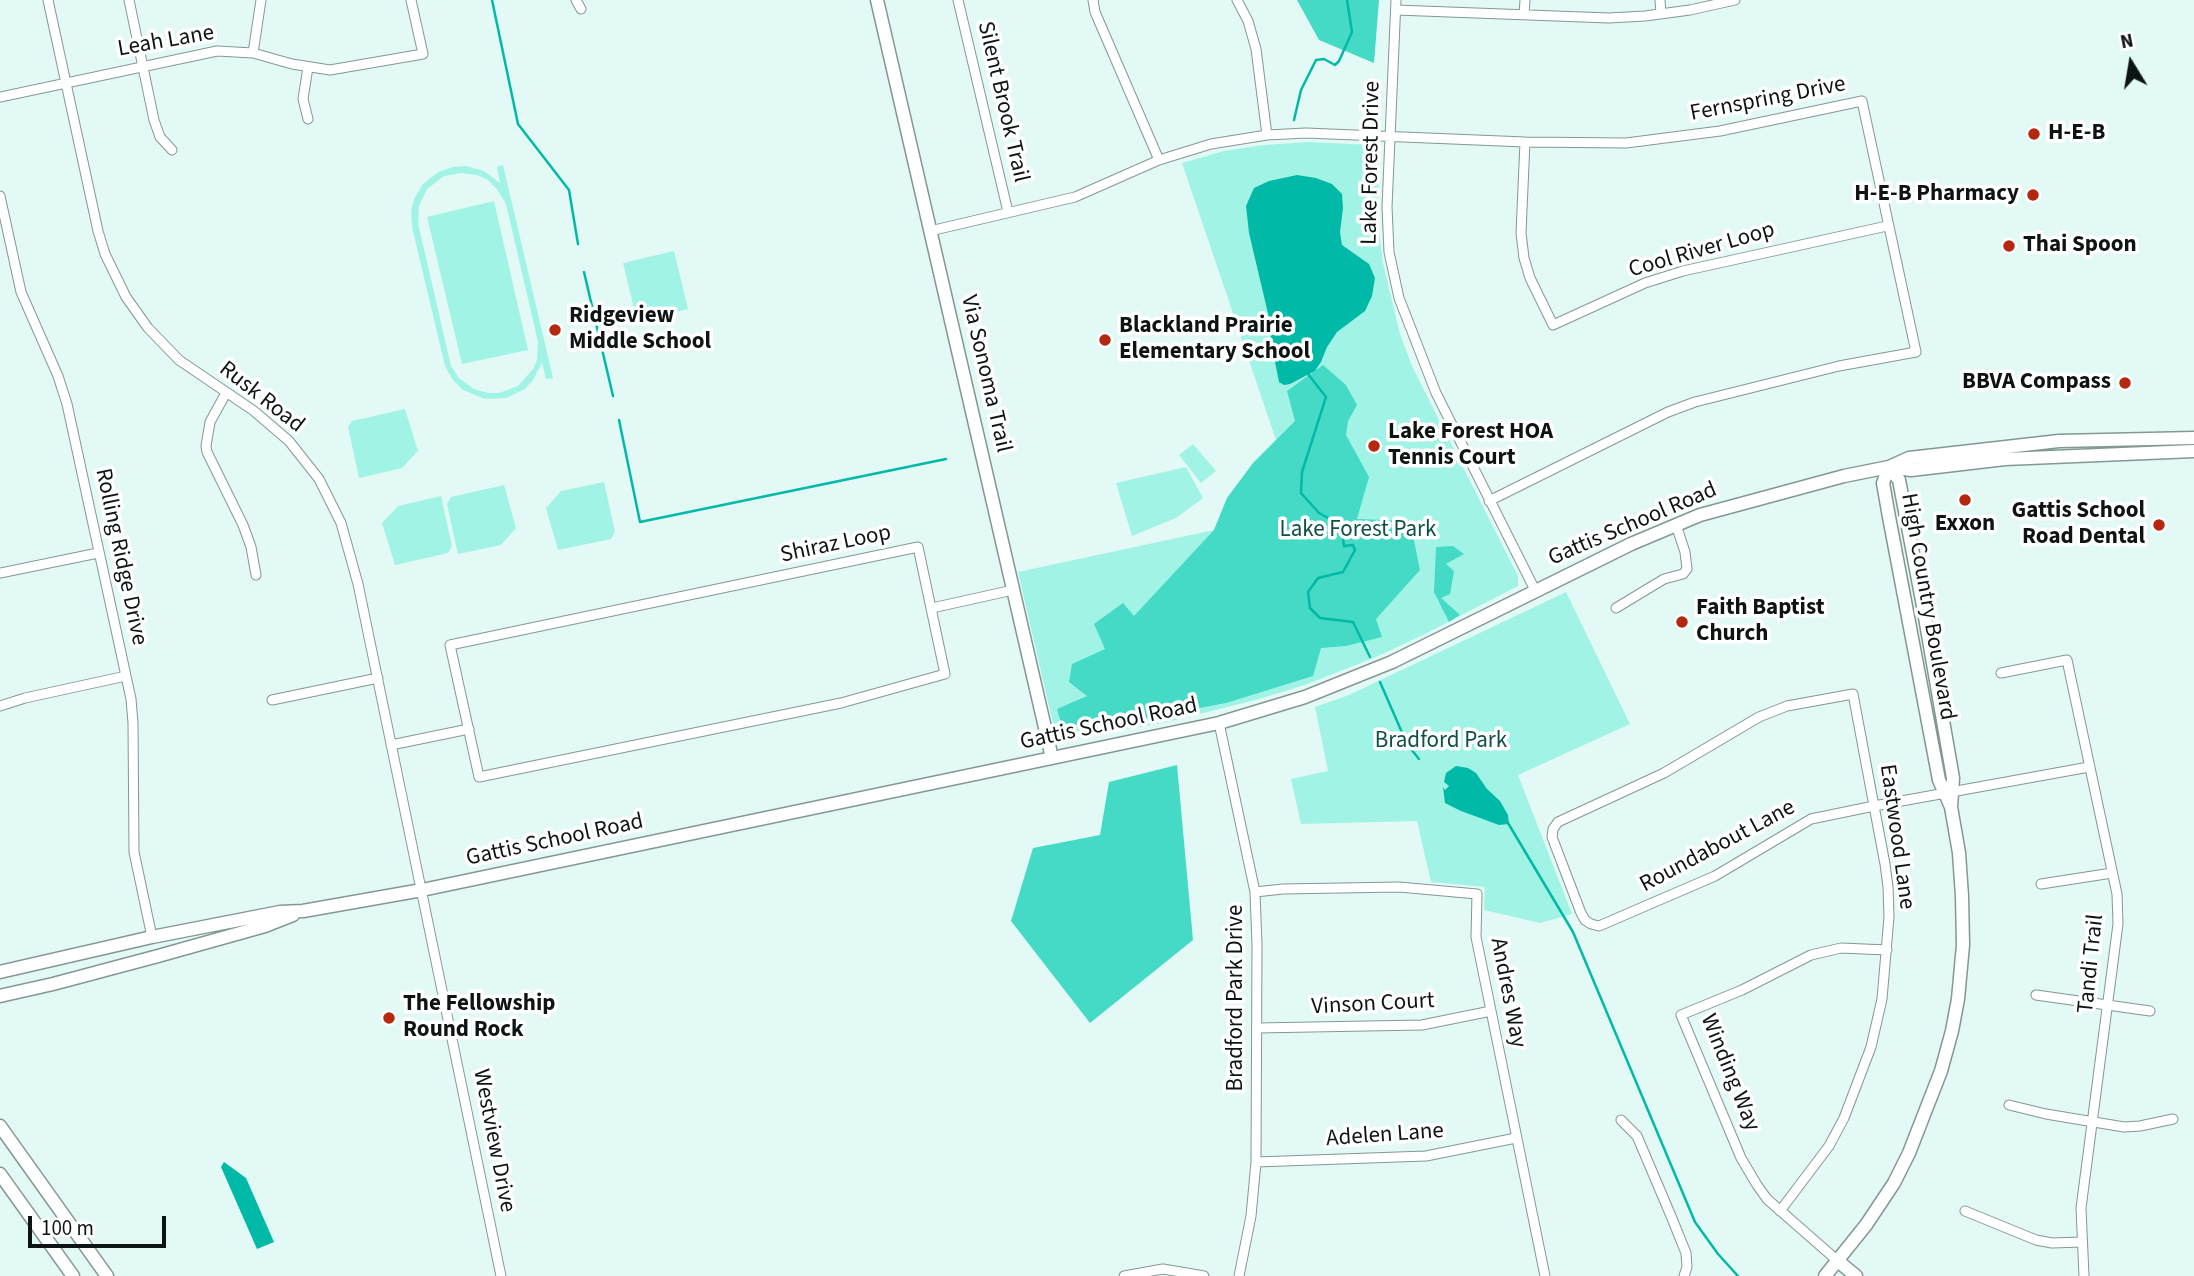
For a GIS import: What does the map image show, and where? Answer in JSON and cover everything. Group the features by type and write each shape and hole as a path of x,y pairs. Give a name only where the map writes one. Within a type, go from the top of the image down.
{"main road":[{"name":"Via Sonoma Trail","path":"877,0 1052,758"},
{"name":"Gattis School Road","path":"0,972 152,937 280,912 303,911 422,890 1219,723 1305,697 1358,677 1631,544 1700,515 1844,476 1889,467 1909,458 2025,444 2194,438"},
{"name":"Gattis School Road","path":"1889,467 1911,470 2014,458 2194,451"},
{"name":"High Country Boulevard","path":"1889,467 1899,480 1923,606 1953,778 1948,792"},
{"name":"High Country Boulevard","path":"1825,1276 1839,1262 1866,1225 1894,1183 1909,1153 1941,1072 1952,1031 1963,944 1959,853 1948,792 1939,780 1905,607 1883,483 1889,467"},
{"path":"1905,607 1923,606"},
{"path":"1918,676 1934,674"},
{"name":"Gattis School Road","path":"0,996 265,926 303,911"},
{"path":"0,1126 107,1276"},
{"path":"0,1174 73,1276"},
{"name":"Winding Way","path":"1839,1262 1856,1276"}],"street":[{"name":"Rusk Road","path":"48,0 97,232 120,286 134,310 163,344 197,373 272,425 289,441 305,459 327,493 346,538 422,890"},
{"path":"129,0 157,130 172,150"},
{"path":"253,53 261,0"},
{"name":"Leah Lane","path":"0,97 217,51 253,53 330,69 423,54 411,0"},
{"name":"Silent Brook Trail","path":"958,0 1008,212"},
{"path":"1093,0 1095,12 1159,160"},
{"path":"1237,0 1248,21 1256,49 1267,135"},
{"path":"1524,15 1525,0"},
{"path":"1660,0 1661,14"},
{"path":"1396,5 1524,15 1609,18 1661,14 1735,0"},
{"name":"Lake Forest Drive","path":"1396,5 1387,206 1389,252 1399,298 1436,393 1535,590"},
{"path":"307,66 303,99 308,119"},
{"name":"Fernspring Drive","path":"930,231 1075,197 1159,160 1211,144 1267,135 1306,133 1525,142 1626,143 1720,131 1862,101 1916,352 1839,366 1695,402 1668,412 1489,501"},
{"name":"Cool River Loop","path":"1525,142 1521,233 1524,258 1553,325 1645,284 1683,271 1887,226"},
{"name":"Rolling Ridge Drive","path":"0,196 4,234 21,292 63,390 131,699 134,852 152,937"},
{"path":"226,393 207,430 206,446 211,462 243,525 251,547 256,575"},
{"path":"1616,608 1664,579 1682,574 1687,569 1685,552 1676,525"},
{"name":"Shiraz Loop","path":"918,547 932,608 945,674 854,700 479,777 450,646 918,547"},
{"path":"0,573 98,553"},
{"path":"932,608 1013,590"},
{"name":"Tandi Trail","path":"2001,673 2067,660 2117,894 2118,916 2108,1004 2081,1208 2084,1276"},
{"path":"0,706 126,676"},
{"path":"272,700 377,678"},
{"name":"Roundabout Lane","path":"1853,694 1787,706 1759,717 1664,773 1558,821 1552,837 1585,920 1599,926 1609,923 1715,876 1811,819 2089,767"},
{"name":"Eastwood Lane","path":"1780,1212 1829,1146 1854,1096 1875,1032 1882,999 1889,917 1888,887 1853,694"},
{"name":"Bradford Park Drive","path":"1219,723 1255,892 1258,945 1256,1162 1251,1216 1239,1276"},
{"path":"391,745 469,729"},
{"path":"2041,884 2112,873"},
{"name":"Andres Way","path":"1255,892 1399,887 1477,894 1476,937 1545,1276"},
{"name":"Westview Drive","path":"422,890 501,1276"},
{"name":"Winding Way","path":"1839,1262 1780,1212 1748,1172 1681,1015 1742,990 1811,955 1841,948 1887,950"},
{"path":"2036,995 2150,1011"},
{"name":"Vinson Court","path":"1257,1028 1422,1025 1490,1011"},
{"path":"2009,1105 2108,1125 2140,1126 2173,1119"},
{"path":"1621,1120 1637,1136 1686,1253 1687,1267 1684,1276"},
{"name":"Adelen Lane","path":"1256,1162 1426,1156 1516,1138"},
{"path":"1965,1211 2036,1240 2082,1242"},
{"path":"1124,1276 1163,1269 1204,1276"}],"green space":[{"path":"1297,0 1379,0 1374,63 1319,40"},
{"name":"Lake Forest Park","path":"1308,142 1374,145 1377,148 1378,223 1383,263 1400,334 1412,366 1518,576 1518,586 1376,657 1305,685 1168,722 1063,740 1055,732 1018,572 1214,530 1227,498 1252,465 1276,440 1182,163 1224,151"},
{"path":"503,165 553,378 546,379 542,363 525,389 506,398 485,399 463,390 445,366 412,227 411,211 422,185 438,172 466,166 484,171 500,183 497,167","holes":["461,173 488,180 506,204 538,342 537,360 533,369 518,386 499,393 474,389 459,378 451,366 418,223 419,206 427,189 444,176"]},
{"path":"494,201 528,350 462,364 427,217"},
{"path":"674,251 688,309 637,321 623,263"},
{"path":"1323,365 1346,385 1357,405 1348,421 1346,435 1369,477 1357,519 1410,521 1420,570 1376,619 1382,637 1346,646 1321,648 1313,676 1226,703 1147,718 1120,712 1097,725 1063,730 1057,709 1087,696 1069,682 1072,664 1105,649 1094,624 1123,603 1134,616 1214,530 1227,498 1253,463 1295,421 1287,391"},
{"path":"405,409 418,451 402,468 359,478 348,427 352,421"},
{"path":"1193,444 1216,471 1201,483 1179,455"},
{"path":"1186,467 1203,498 1176,518 1132,536 1116,483"},
{"path":"604,482 615,532 611,539 558,550 546,508 561,491"},
{"path":"504,485 516,528 501,545 458,554 447,504 451,497"},
{"path":"441,496 452,546 448,553 395,565 382,523 398,506"},
{"path":"1453,546 1464,554 1446,564 1454,571 1450,594 1441,598 1460,615 1449,622 1434,592 1436,547"},
{"name":"Bradford Park","path":"1566,592 1630,724 1518,775 1572,914 1540,923 1484,910 1485,887 1431,882 1417,821 1301,824 1291,779 1328,771 1315,707 1349,695"},
{"path":"1177,765 1193,940 1090,1023 1011,921 1033,848 1100,835 1109,782"}],"shaded area":[{"path":"1297,175 1332,184 1342,194 1342,245 1369,264 1375,278 1372,296 1365,311 1337,332 1315,371 1284,385 1279,382 1270,322 1249,233 1246,206 1254,188 1269,181"},
{"path":"1456,766 1476,773 1500,801 1508,815 1509,824 1499,825 1445,803 1443,787 1445,790 1449,786 1444,782 1446,773"},
{"path":"224,1162 246,1178 274,1242 257,1249 221,1167"}],"waterway":[{"path":"492,0 518,124 569,190 578,244"},
{"path":"1294,120 1301,90 1316,60 1324,59 1335,65 1352,32 1347,0"},
{"path":"584,272 613,396"},
{"path":"1308,374 1326,397 1302,472 1301,493 1319,513 1341,525 1344,546 1353,545 1355,550 1343,572 1318,578 1308,592 1310,608 1320,618 1353,622 1370,657"},
{"path":"619,420 640,522 946,459"},
{"path":"1380,682 1407,744 1419,759"},
{"path":"1508,823 1573,932 1695,1222 1738,1276"}],"place":[{"name":"H-E-B","path":"2034,134"},
{"name":"H-E-B Pharmacy","path":"2033,195"},
{"name":"Thai Spoon","path":"2009,246"},
{"name":"Ridgeview Middle School","path":"555,330"},
{"name":"Blackland Prairie Elementary School","path":"1105,340"},
{"name":"BBVA Compass","path":"2125,383"},
{"name":"Lake Forest HOA Tennis Court","path":"1374,446"},
{"name":"Exxon","path":"1965,500"},
{"name":"Gattis School Road Dental","path":"2159,525"},
{"name":"Faith Baptist Church","path":"1682,622"},
{"name":"The Fellowship Round Rock","path":"389,1018"}]}
